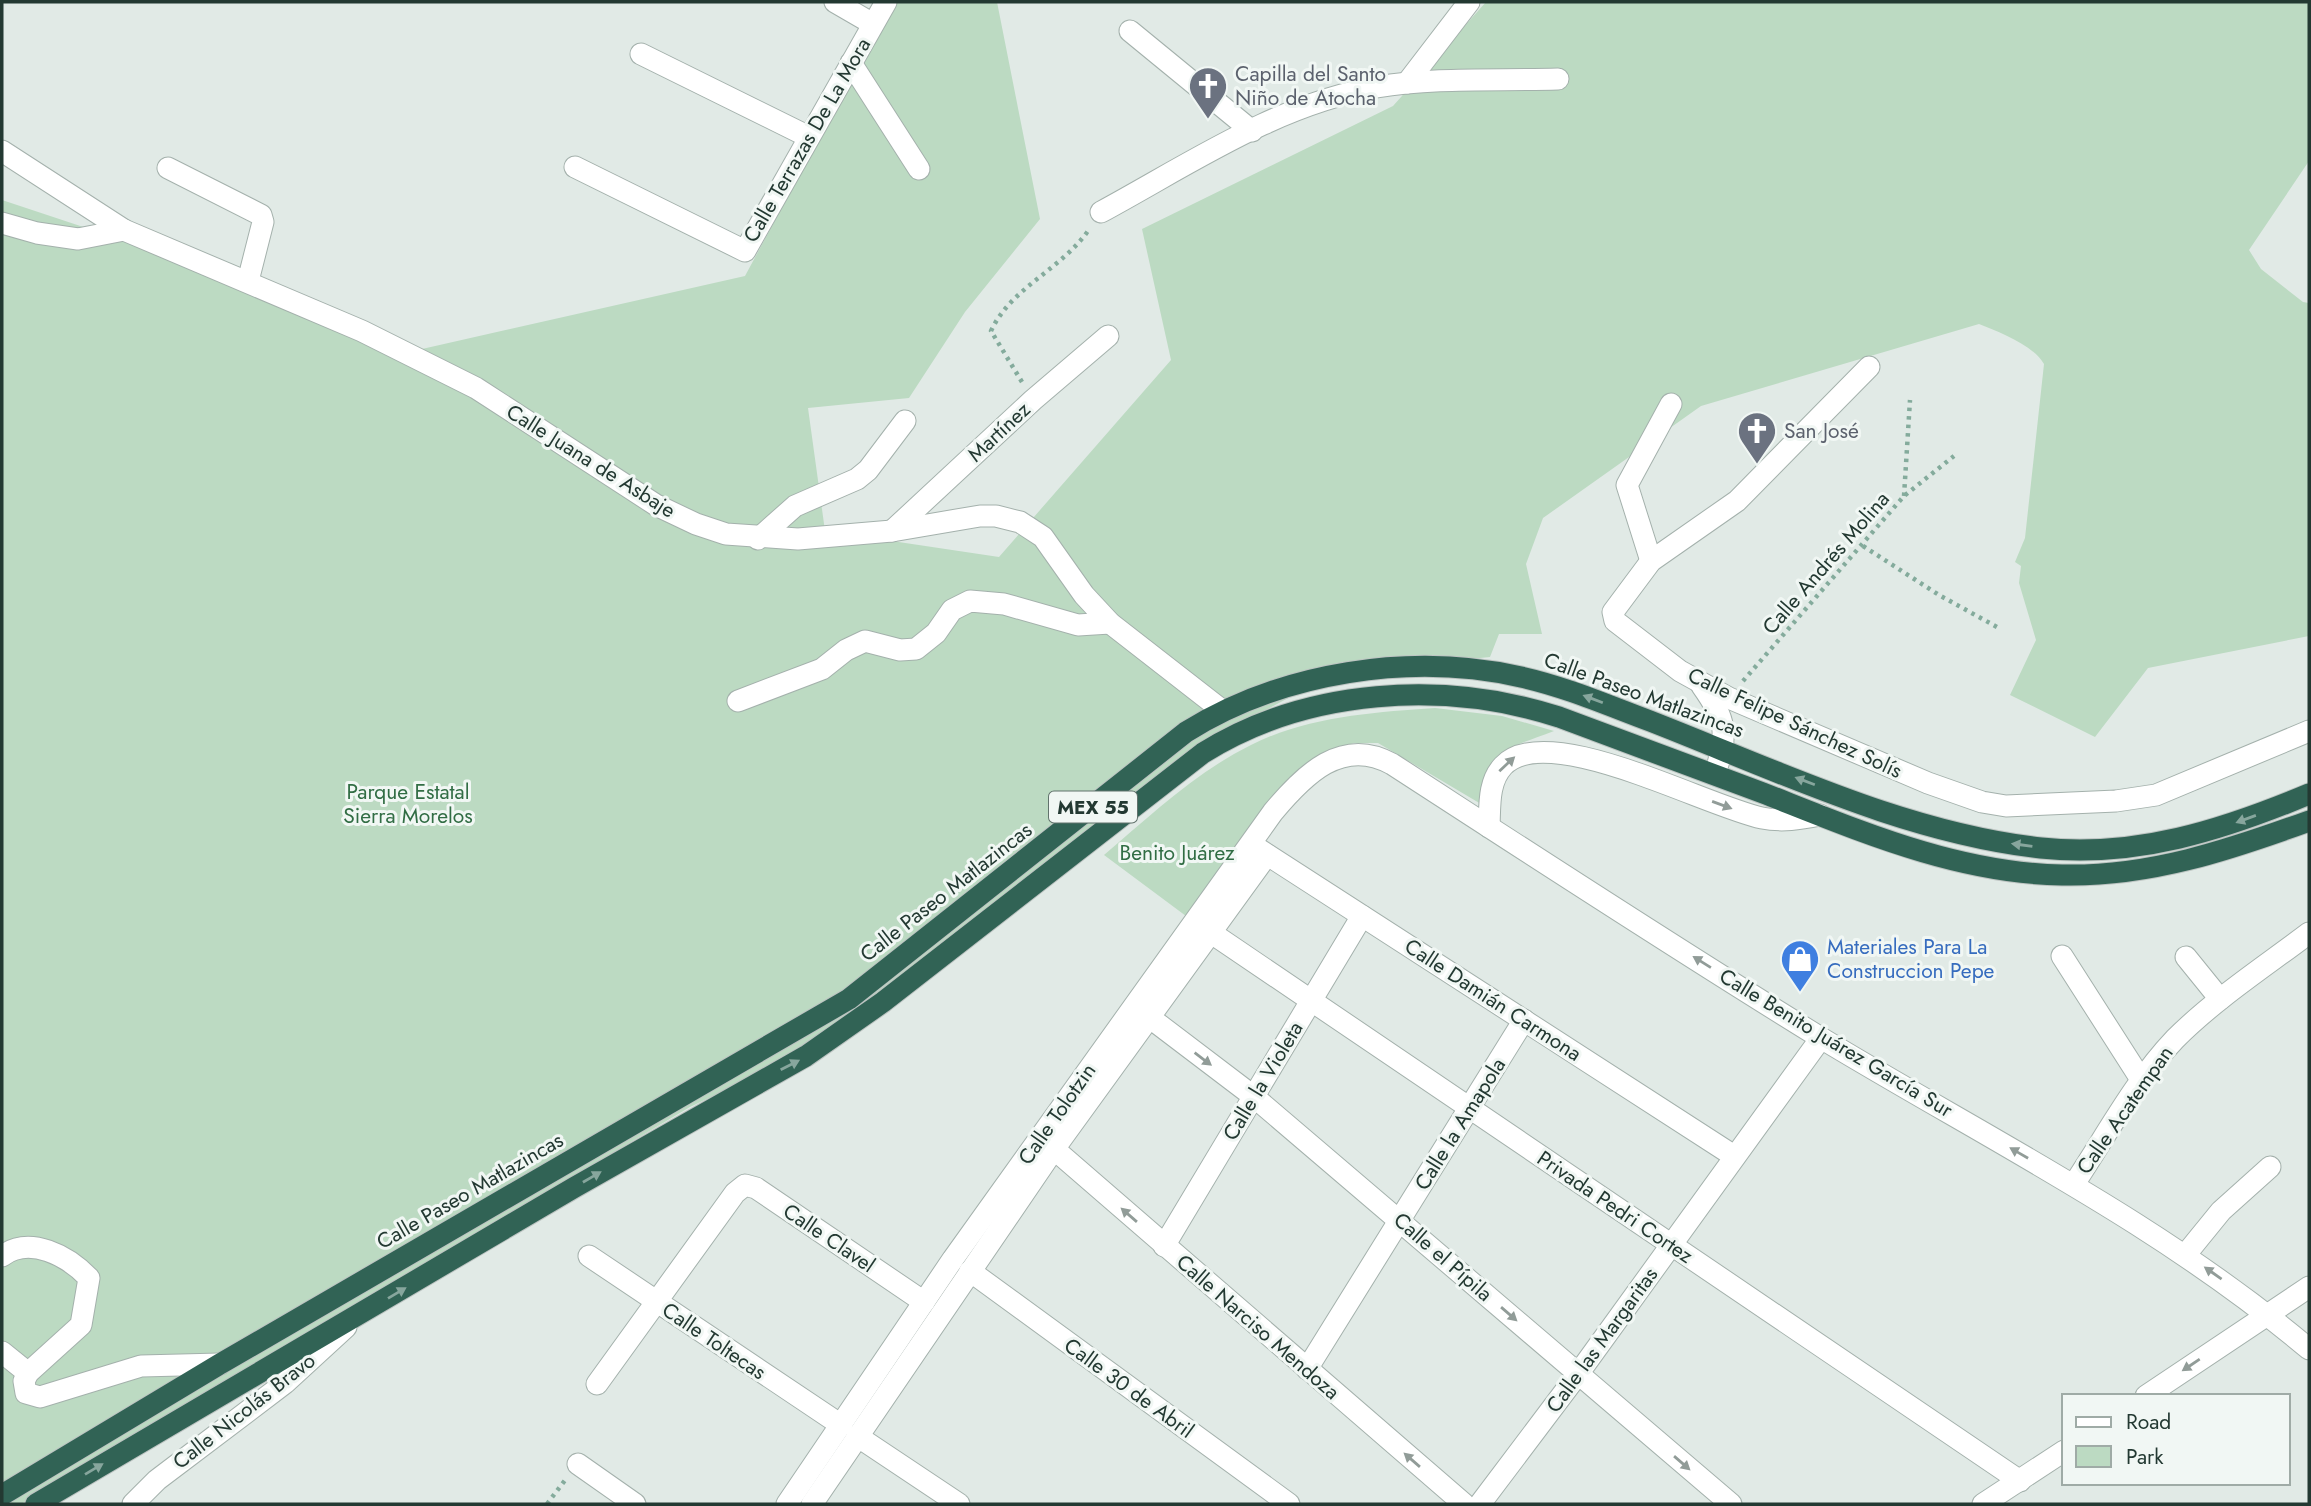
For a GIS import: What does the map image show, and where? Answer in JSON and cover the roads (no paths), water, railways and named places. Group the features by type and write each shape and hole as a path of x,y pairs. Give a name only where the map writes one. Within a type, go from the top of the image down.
{"highway":[{"name":"Calle Paseo Matlazincas","path":"2,1495 220,1364 849,999 1177,739 1223,711 1289,687 1354,672 1418,668 1474,670 1560,687 1908,819 1975,837 2043,848 2100,850 2170,841 2243,821 2309,794"},
{"name":"MEX 55","path":"36,1504 575,1186 806,1056 904,987 1203,753 1249,728 1293,713 1358,700 1414,694 1468,697 1541,711 1715,774 1894,844 1998,870 2064,875 2143,870 2183,862 2309,821"}],"street":[{"path":"835,2 873,24"},
{"name":"Calle Terrazas De La Mora","path":"575,167 739,250 747,248 886,2"},
{"path":"1407,83 1469,2"},
{"path":"1130,31 1252,131"},
{"path":"641,54 808,136"},
{"path":"850,63 919,169"},
{"path":"1101,212 1252,131 1341,94 1407,83 1558,79"},
{"name":"Calle Juana de Asbaje","path":"2,151 124,230 248,281 434,365 476,388 656,505 696,524 758,539 798,540 892,531 980,516 996,516 1020,522 1043,537 1084,595 1110,623 1223,711"},
{"path":"168,167 261,215 264,222 248,281"},
{"path":"2,223 37,233 78,239 124,230"},
{"name":"Martínez","path":"892,531 1033,400 1108,336"},
{"path":"1671,404 1626,485 1651,561 1737,501 1869,367"},
{"path":"758,539 795,506 857,479 868,470 905,421"},
{"name":"Calle Felipe Sánchez Solís","path":"1651,561 1613,612 1615,621 1700,684 1928,783 1982,802 2006,806 2104,802 2156,795 2309,731"},
{"path":"737,701 822,669 846,650 865,641 900,650 916,649 936,633 952,610 970,601 1004,604 1078,625 1110,623"},
{"path":"1700,684 1723,721 1723,749 1715,774"},
{"path":"1489,827 1492,787 1497,774 1513,757 1536,751 1565,753 1594,761 1760,818 1791,821 1820,816"},
{"name":"Calle Benito Juárez García Sur","path":"1354,753 1377,756 1821,1038 2074,1184 2186,1254 2309,1349"},
{"name":"Calle Tolotzin","path":"787,1504 849,1430 970,1271 1210,932 1259,849 1284,798 1324,765 1354,753"},
{"name":"Calle Tolotzin","path":"812,1504 849,1430 924,1302 1259,849"},
{"name":"Calle Damián Carmona","path":"1259,849 1734,1156"},
{"name":"Calle la Violeta","path":"1164,1245 1362,916"},
{"name":"Privada Pedri Cortez","path":"1210,932 2020,1481"},
{"name":"Calle Acatempan","path":"2074,1184 2142,1081 2175,1040 2220,999 2309,933"},
{"path":"2062,956 2142,1081"},
{"path":"2186,957 2220,999"},
{"name":"Calle el Pípila","path":"1149,1017 1253,1096 1731,1504"},
{"name":"Calle la Amapola","path":"1307,1369 1524,1020"},
{"name":"Calle las Margaritas","path":"1479,1504 1578,1374 1821,1038"},
{"name":"Calle Narciso Mendoza","path":"1054,1149 1464,1504"},
{"path":"2186,1254 2221,1211 2270,1167"},
{"name":"Calle Clavel","path":"657,1302 735,1193 745,1185 756,1188 924,1302"},
{"path":"2,1256 34,1246 74,1263 89,1278 81,1325 28,1373 24,1381 26,1393 40,1397 141,1366 220,1364"},
{"name":"Calle Toltecas","path":"589,1256 959,1504"},
{"name":"Calle 30 de Abril","path":"970,1271 1289,1504"},
{"path":"2149,1394 2309,1287"},
{"path":"597,1384 657,1302"},
{"name":"Calle Nicolás Bravo","path":"133,1504 157,1480 285,1383 355,1318"},
{"path":"2,1352 28,1373"},
{"path":"1983,1504 2062,1452"},
{"path":"578,1464 635,1504"}],"place":[{"name":"Capilla del Santo Niño de Atocha","path":"1208,120"},
{"name":"San José","path":"1757,465"},
{"name":"Materiales Para La Construccion Pepe","path":"1800,993"}],"park label":[{"name":"Parque Estatal Sierra Morelos","path":"408,804"},
{"name":"Benito Juárez","path":"1177,853"}]}
